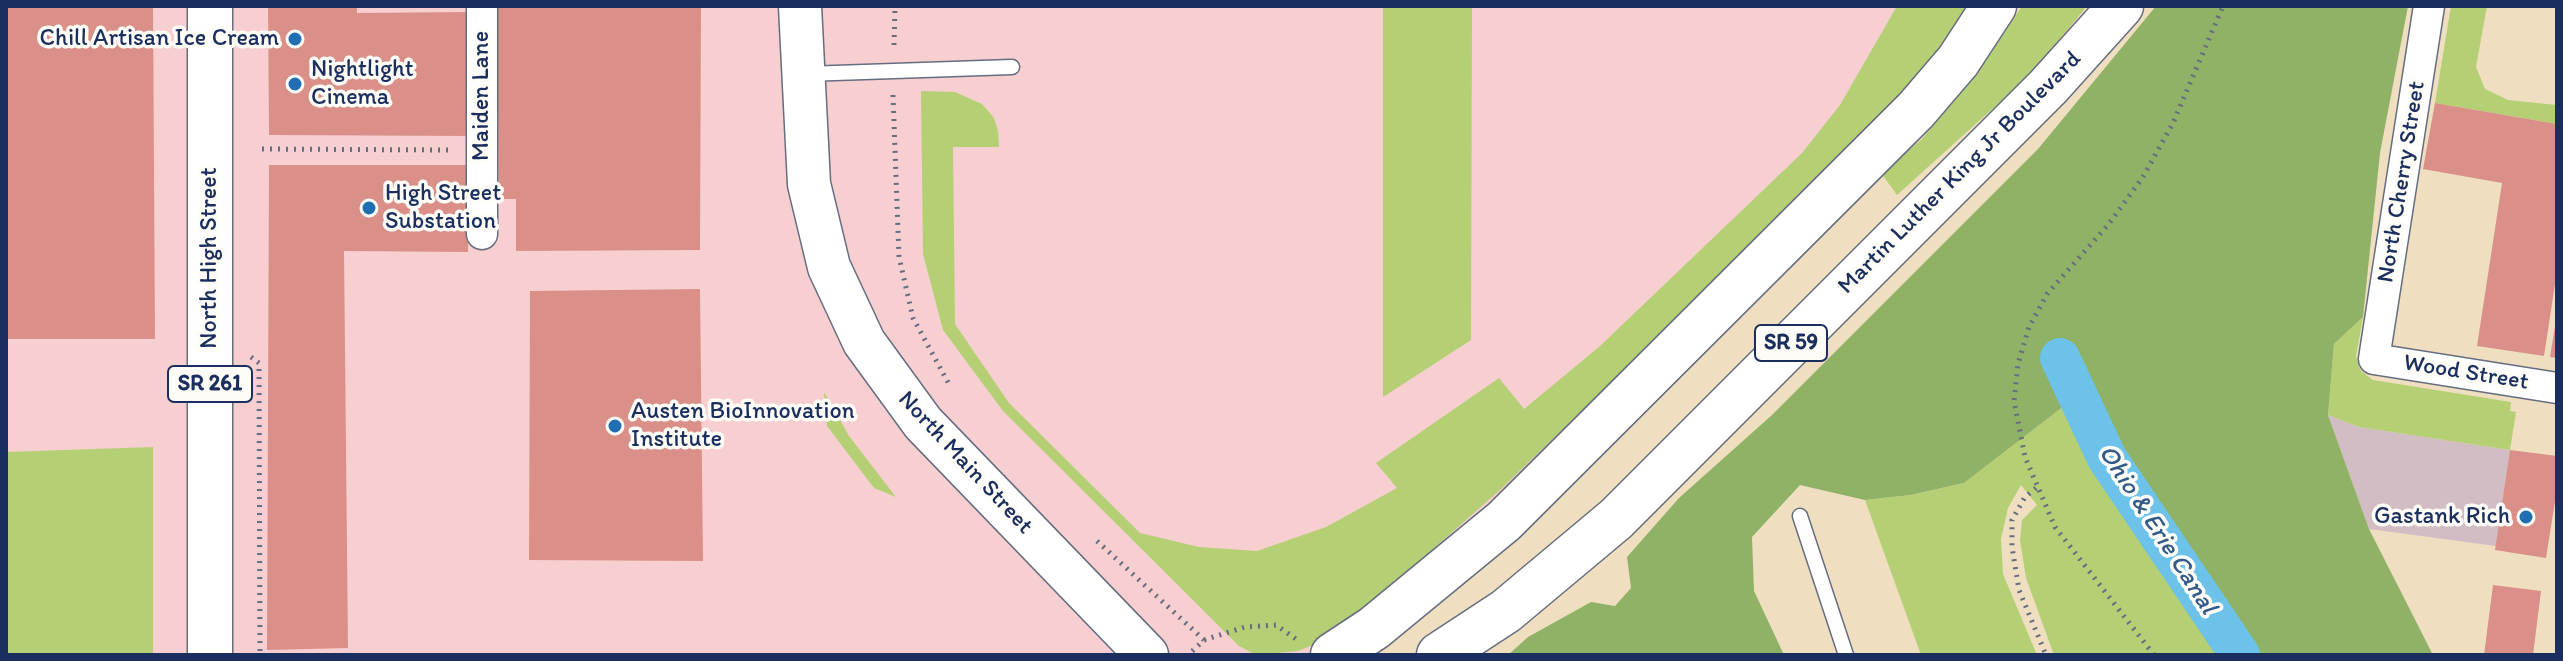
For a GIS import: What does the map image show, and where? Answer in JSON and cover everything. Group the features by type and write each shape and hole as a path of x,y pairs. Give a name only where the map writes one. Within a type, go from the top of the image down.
{"main road":[{"name":"North High Street","path":"210,6 210,655"},
{"name":"North Main Street","path":"800,6 801,74 809,184 829,267 864,342 923,423 1147,655"},
{"path":"1316,648 1374,628 1504,521 1916,110 1958,61 1994,6"},
{"name":"Martin Luther King Jr Boulevard","path":"1439,655 1506,611 1616,519 2048,87 2121,6"}],"street":[{"name":"Maiden Lane","path":"482,6 482,234"},
{"name":"North Cherry Street","path":"2374,359 2429,6"},
{"name":"Wood Street","path":"2374,359 2557,388"}],"lane":[{"path":"801,74 1012,67"},
{"path":"1800,516 1846,655"}],"path":[{"path":"895,6 892,135 899,257 913,318 954,394"},
{"path":"2154,655 2076,557 2036,488 2025,457 2014,401 2018,364 2029,327 2047,294 2108,225 2143,177 2173,123 2223,6"},
{"path":"262,149 483,150"},
{"path":"247,354 259,363 260,655"},
{"path":"2036,488 2025,497 2012,520 2012,547 2019,590 2046,655"},
{"path":"1092,536 1204,640"},
{"path":"1188,655 1204,640 1245,627 1276,625 1316,648"}],"shaded area":[{"path":"6,6 1994,6 1958,61 1333,655 6,655"},
{"path":"2328,415 2359,427 2510,450 2496,546 2369,529"}],"green space":[{"path":"1383,6 1472,6 1471,340 1383,397"},
{"path":"1897,6 1968,6 1918,77 1826,173 1500,490 1407,572 1318,643 1298,651 1256,655 1239,646 1003,411 943,330 923,254 921,91 955,92 982,104 994,118 998,131 999,147 953,147 955,324 1009,403 1140,533 1199,547 1257,551 1326,527 1397,488 1376,463 1499,378 1524,409 1599,347 1802,153 1840,105"},
{"path":"2022,6 2087,6 2031,74 1897,195 1881,173 1921,140 1974,78"},
{"path":"2156,6 2408,6 2380,153 2363,317 2334,344 2328,415 2369,529 2433,655 2257,655 2125,457 2090,386 1964,483 1911,495 1865,500 1800,485 1752,537 1754,591 1784,655 1508,655 1528,637 1591,602 1615,606 1631,588 1627,557 1679,498 1772,415 2038,149"},
{"path":"2451,6 2487,6 2476,67 2485,89 2508,100 2557,105 2557,124 2435,103"},
{"path":"2363,317 2356,356 2361,371 2373,380 2511,402 2510,411 2516,412 2510,450 2359,427 2328,415 2334,344"},
{"path":"2090,386 2125,457 2259,655 2054,655 2026,578 2020,540 2022,520 2037,505 2021,485 2008,508 2001,539 2003,574 2037,655 1921,655 1865,500 1912,495 1964,483"},
{"path":"824,392 849,436 896,497 874,488 827,426"},
{"path":"153,447 153,655 6,655 6,452"}],"building":[{"path":"6,6 153,6 155,339 6,339"},
{"path":"268,6 357,6 357,13 471,12 470,136 269,135"},
{"path":"497,6 701,6 700,250 516,251 516,199 499,199"},
{"path":"2435,103 2557,124 2557,271 2544,356 2477,346 2502,183 2423,169"},
{"path":"269,165 469,165 468,252 344,251 348,648 267,650"},
{"name":"Austen BioInnovation Institute","path":"700,289 703,561 529,560 530,291"},
{"path":"2557,327 2557,358 2550,357"},
{"name":"Gastank Rich","path":"2510,450 2557,456 2557,489 2546,558 2495,550"},
{"path":"2493,585 2541,591 2533,655 2484,655"}],"waterway":[{"name":"Ohio & Erie Canal","path":"2060,358 2107,458 2240,655"}],"place":[{"name":"Chill Artisan Ice Cream","path":"295,39"},
{"name":"Nightlight Cinema","path":"295,84"},
{"name":"High Street Substation","path":"369,208"},
{"name":"Austen BioInnovation Institute","path":"615,426"},
{"name":"Gastank Rich","path":"2526,517"}]}
